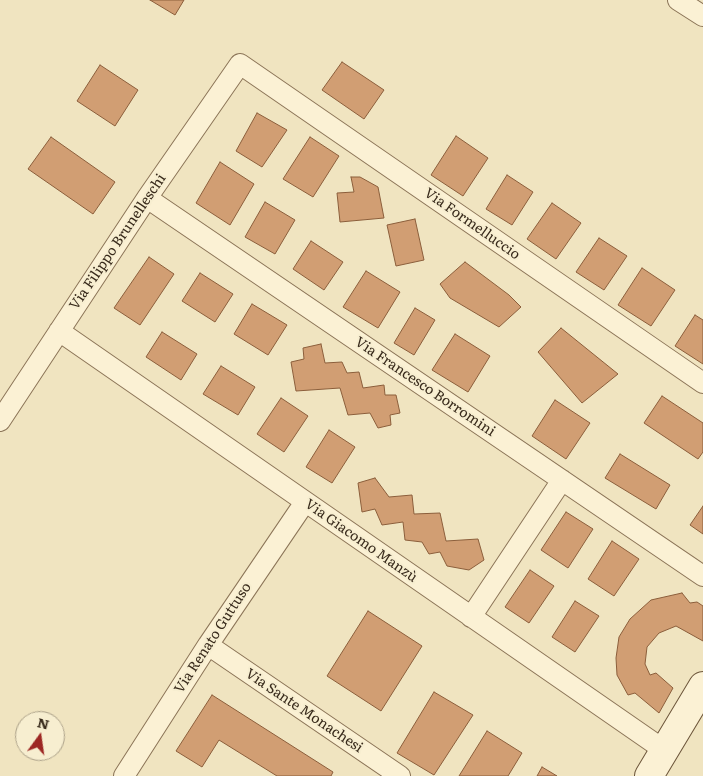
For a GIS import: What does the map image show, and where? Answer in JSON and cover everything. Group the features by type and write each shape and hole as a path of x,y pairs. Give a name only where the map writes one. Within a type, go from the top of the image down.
{"street":[{"path":"678,0 703,16"},
{"name":"Via Filippo Brunelleschi","path":"0,421 147,198 240,64"},
{"name":"Via Formelluccio","path":"240,64 703,383"},
{"name":"Via Francesco Borromini","path":"147,198 703,576"},
{"name":"Via Giacomo Manzù","path":"59,331 664,750"},
{"path":"471,617 562,480"},
{"name":"Via Renato Guttuso","path":"124,776 208,645 305,502"},
{"name":"Via Sante Monachesi","path":"208,645 400,776"},
{"path":"649,776 703,686"}],"building":[{"path":"150,0 184,0 175,15"},
{"path":"342,62 384,90 364,119 322,90"},
{"path":"100,65 138,90 115,126 77,101"},
{"path":"257,113 287,130 262,167 236,151"},
{"path":"456,136 488,158 463,196 431,175"},
{"path":"51,137 115,182 93,214 28,169"},
{"path":"310,137 339,156 313,197 283,179"},
{"path":"220,162 254,184 230,225 196,203"},
{"path":"507,175 533,192 512,225 486,209"},
{"path":"351,177 360,177 378,187 384,218 340,222 337,193 354,192"},
{"path":"265,202 295,220 275,254 245,237"},
{"path":"552,203 581,223 556,259 527,239"},
{"path":"415,219 424,260 396,266 387,225"},
{"path":"599,238 627,256 604,290 576,272"},
{"path":"311,241 343,262 324,290 293,269"},
{"path":"149,257 174,274 140,325 114,308"},
{"path":"465,262 509,295 521,307 499,327 450,298 440,284"},
{"path":"642,268 675,290 651,326 618,305"},
{"path":"366,271 400,292 378,328 343,307"},
{"path":"200,273 233,294 215,322 182,301"},
{"path":"252,304 287,325 268,355 234,334"},
{"path":"415,308 435,320 414,355 394,343"},
{"path":"695,315 703,320 703,364 675,346"},
{"path":"561,328 618,374 582,403 538,352"},
{"path":"162,332 197,354 181,380 146,357"},
{"path":"455,334 490,356 468,392 432,370"},
{"path":"321,344 325,363 342,362 347,373 359,372 363,388 384,385 385,395 396,395 400,413 390,415 391,425 378,428 370,413 348,415 340,388 296,391 291,362 304,359 303,348"},
{"path":"221,366 255,387 238,415 203,394"},
{"path":"662,396 703,423 703,452 698,459 644,423"},
{"path":"281,398 308,416 284,452 257,434"},
{"path":"555,400 590,423 566,459 532,436"},
{"path":"329,430 355,447 332,483 306,467"},
{"path":"620,454 670,485 656,509 605,478"},
{"path":"375,478 389,497 412,495 414,514 440,513 446,541 478,539 484,560 469,570 447,566 440,552 429,554 422,542 405,540 403,522 382,525 375,509 362,512 358,483"},
{"path":"703,506 703,534 690,525"},
{"path":"566,512 593,529 568,568 541,550"},
{"path":"612,541 639,559 614,596 588,579"},
{"path":"530,570 554,586 529,623 505,607"},
{"path":"682,593 690,603 697,602 703,606 703,641 676,626 659,633 647,647 645,664 650,675 656,673 673,688 659,713 635,693 628,695 617,675 616,658 619,637 630,619 651,600"},
{"path":"575,601 599,616 575,652 552,637"},
{"path":"368,611 422,646 381,711 327,676"},
{"path":"434,692 473,715 434,775 397,753"},
{"path":"212,695 333,772 331,776 277,776 219,740 202,767 176,751"},
{"path":"487,731 522,753 508,776 459,776"},
{"path":"542,767 557,776 537,776"}]}
